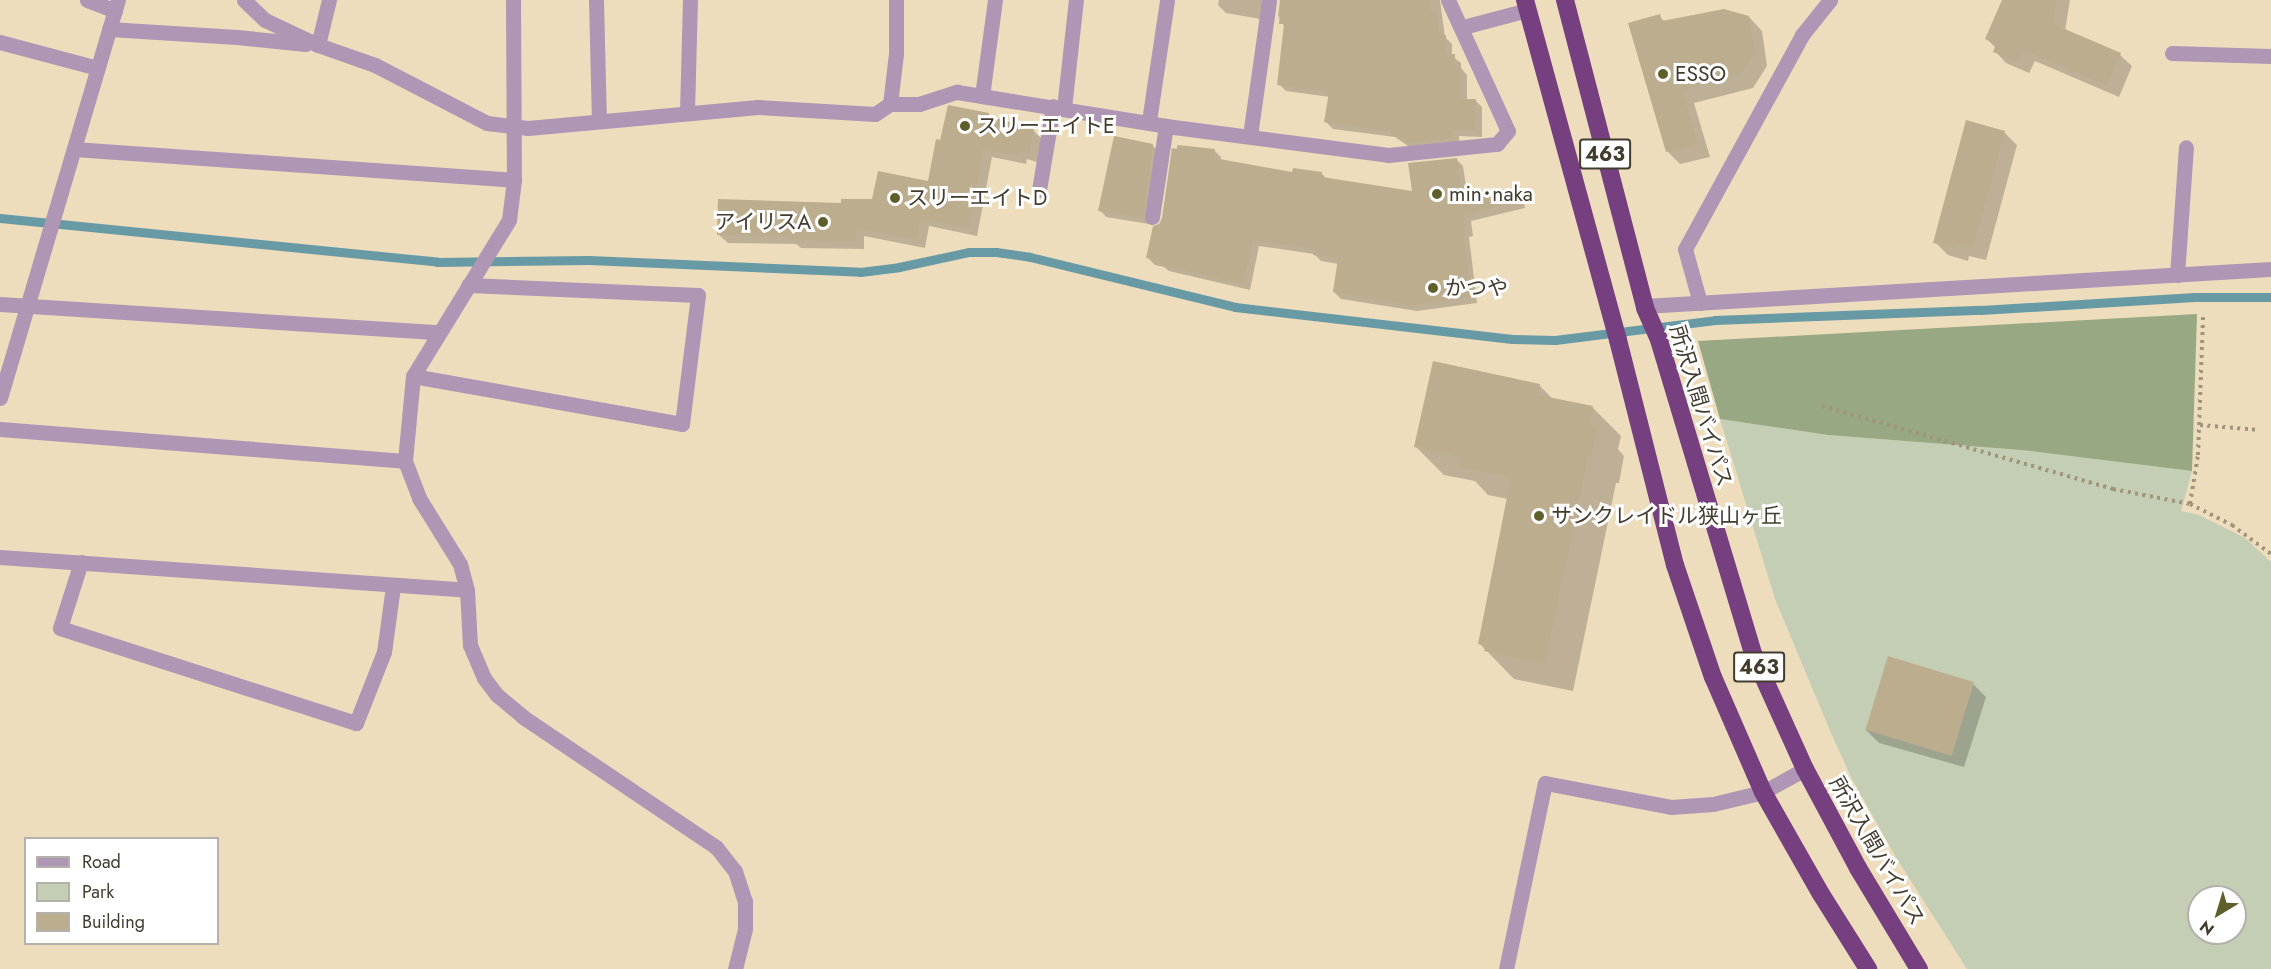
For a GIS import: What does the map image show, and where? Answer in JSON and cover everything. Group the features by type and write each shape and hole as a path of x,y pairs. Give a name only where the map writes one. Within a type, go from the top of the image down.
{"highway":[{"name":"所沢入間バイパス","path":"1565,0 1645,307 1659,340 1753,654 1805,769 1858,868 1919,969"},
{"name":"463","path":"1526,5 1618,340 1675,565 1713,677 1763,792 1821,894 1868,969"}],"street":[{"path":"0,398 117,5 87,0"},
{"path":"243,0 265,20 318,45 375,65 487,123 515,127 758,107 875,114 890,104 920,104 957,92 1149,121 1166,126 1388,155 1497,144 1508,131 1463,27 1448,0"},
{"path":"318,45 329,0"},
{"path":"513,0 515,127 514,180 509,220 413,376 405,461 419,498 460,564 467,590 470,645 484,678 497,695 523,717 716,847 735,871 746,901 745,929 735,969"},
{"path":"596,0 599,121"},
{"path":"687,113 690,0"},
{"path":"890,104 896,54 896,0"},
{"path":"982,96 995,0"},
{"path":"1040,190 1058,107 1076,0"},
{"path":"1149,121 1167,0"},
{"path":"1250,136 1269,0"},
{"path":"1700,303 1685,249 1802,35 1830,0"},
{"path":"1463,27 1526,5"},
{"path":"110,29 237,36 318,45"},
{"path":"0,42 98,68"},
{"path":"2172,53 2271,56"},
{"path":"1152,217 1166,126"},
{"path":"2176,275 2186,147"},
{"path":"74,149 514,180"},
{"path":"1645,307 2271,269"},
{"path":"413,376 682,424 698,295 471,281"},
{"path":"0,304 438,332"},
{"path":"0,429 405,461"},
{"path":"0,558 467,590"},
{"path":"81,562 60,628 356,723 384,652 393,586"},
{"path":"1506,969 1545,783 1671,807 1713,804 1763,792 1805,769"}],"path":[{"path":"2190,504 2200,425 2203,317"},
{"path":"1822,406 2113,489 2190,504 2232,525 2271,554"},
{"path":"2200,425 2260,430"}],"green space":[{"path":"2197,314 2192,471 2021,450 1828,435 1720,419 1698,341"},
{"path":"1720,419 1828,435 2021,450 2192,471 2181,511 2199,515 2245,538 2271,562 2271,969 1967,969 1897,859 1851,777 1775,599"}],"building":[{"path":"1281,0 1429,0 1431,12 1436,11 1439,35 1446,35 1446,54 1455,54 1455,66 1461,66 1461,99 1476,99 1475,130 1453,130 1454,139 1406,143 1405,138 1391,135 1391,132 1324,122 1329,92 1277,85 1284,24 1279,24"},
{"path":"2002,0 2057,0 2053,24 2121,53 2107,86 2023,50 2018,62 1993,52 1996,44 1985,39"},
{"path":"1724,9 1749,16 1755,52 1740,75 1682,90 1698,144 1666,152 1628,23 1660,14 1662,21"},
{"path":"948,105 989,113 989,116 1034,129 1029,154 1018,151 1018,156 983,149 969,228 920,219 917,240 856,228 856,241 791,240 791,236 717,235 718,199 841,203 841,199 872,199 878,171 928,181 936,139 940,140"},
{"path":"1966,120 2005,131 1973,248 1957,244 1955,248 1933,243"},
{"path":"1114,136 1153,144 1143,218 1098,211"},
{"path":"1177,145 1215,149 1214,158 1292,172 1293,168 1322,172 1322,177 1412,191 1408,163 1457,158 1461,192 1517,188 1519,202 1464,214 1467,230 1463,230 1471,297 1409,305 1333,292 1338,258 1313,255 1313,249 1253,240 1243,284 1160,265 1161,261 1146,258 1153,226 1159,224 1162,218 1172,148 1177,149"},
{"name":"サンクレイドル狭山ヶ丘","path":"1433,361 1540,384 1538,395 1593,406 1589,425 1597,426 1591,456 1588,456 1545,664 1484,651 1485,646 1478,644 1511,477 1459,467 1461,457 1414,447"},
{"path":"1888,656 1974,682 1952,756 1865,730"}],"waterway":[{"path":"0,218 437,262 589,260 860,272 899,267 969,252 996,252 1030,257 1235,307 1512,339 1555,340 1715,320 1981,310 2195,297 2271,297"}],"place":[{"name":"ESSO","path":"1663,74"},
{"name":"スリーエイトE","path":"965,126"},
{"name":"min･naka","path":"1437,194"},
{"name":"スリーエイトD","path":"895,198"},
{"name":"アイリスA","path":"823,222"},
{"name":"かつや","path":"1433,288"},
{"name":"サンクレイドル狭山ヶ丘","path":"1539,516"}]}
